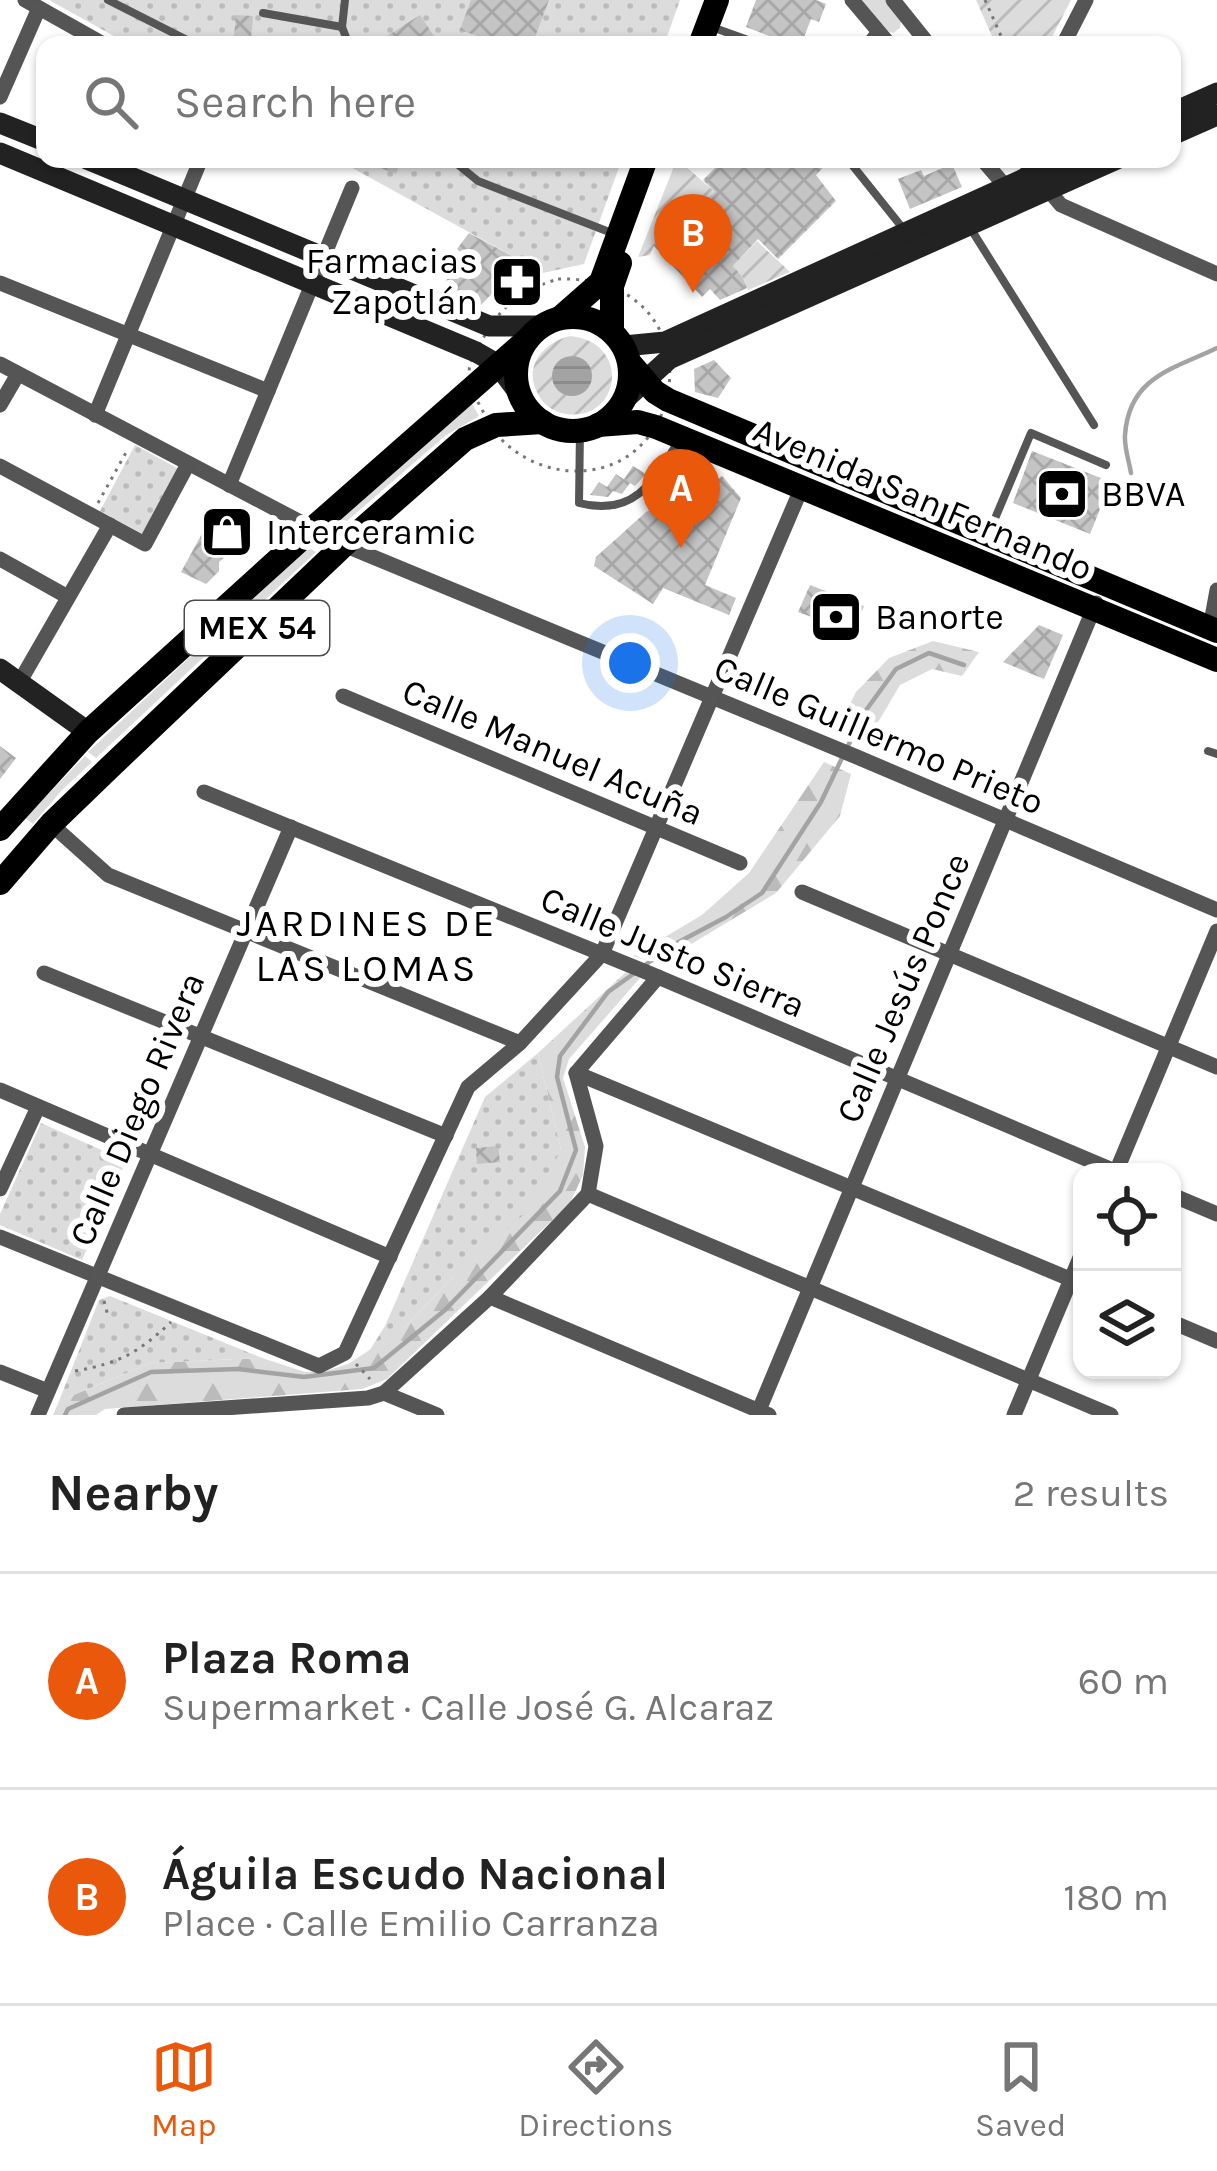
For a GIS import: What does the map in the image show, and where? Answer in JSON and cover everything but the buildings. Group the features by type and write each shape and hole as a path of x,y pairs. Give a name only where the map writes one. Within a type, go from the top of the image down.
{"main road":[{"path":"690,36 703,0"},
{"path":"704,36 717,0"},
{"path":"643,168 606,284 630,382 613,415 589,428 561,429 543,422 519,393 519,356 543,328 606,284 655,168"},
{"path":"543,328 578,317 596,321 627,355"},
{"name":"MEX 54","path":"4,825 88,732 472,387 487,358 543,328"},
{"name":"Avenida San Fernando","path":"627,355 655,392 668,400 1214,630"},
{"name":"MEX 54","path":"0,883 51,824 344,545 465,439 492,427 543,422"},
{"name":"Avenida San Fernando","path":"589,428 638,422 681,436 1217,660"},
{"path":"893,525 903,499"},
{"path":"4,825 14,840 30,849"}],"street":[{"path":"852,0 883,36"},
{"path":"893,0 922,36"},
{"path":"1068,36 1086,0"},
{"path":"0,97 32,4 89,36"},
{"path":"901,36 914,26"},
{"path":"1181,109 1217,93"},
{"path":"1181,131 1217,116"},
{"path":"0,123 36,137"},
{"path":"0,153 36,168"},
{"path":"36,168 487,358 519,393"},
{"path":"109,168 490,326 543,328"},
{"path":"95,415 197,168"},
{"path":"987,168 998,186"},
{"path":"998,186 1004,168"},
{"path":"627,355 667,350 998,186 1081,168"},
{"path":"627,355 667,350 969,224 1033,180"},
{"path":"1033,180 1060,205 1217,274"},
{"path":"229,485 352,188"},
{"path":"0,283 268,391"},
{"name":"Calle Guillermo Prieto","path":"0,364 344,545 1217,910"},
{"path":"0,405 18,374"},
{"path":"0,466 145,544 188,464"},
{"path":"0,1237 319,1366 345,1353 468,1087 609,957 655,827 802,487"},
{"path":"19,683 110,525"},
{"path":"0,559 68,597"},
{"name":"Calle Jesús Ponce","path":"761,1414 1104,583"},
{"path":"1214,630 1217,590"},
{"path":"0,669 88,732"},
{"name":"Calle Manuel Acuña","path":"343,696 740,863"},
{"name":"Calle Justo Sierra","path":"204,792 1095,1163"},
{"path":"51,824 108,875 520,1042"},
{"name":"Calle Diego Rivera","path":"38,1415 291,827"},
{"path":"802,892 1217,1067"},
{"path":"1120,1163 1217,931"},
{"path":"44,973 446,1136"},
{"path":"576,1073 654,976"},
{"path":"576,1073 1073,1280"},
{"path":"362,1415 376,1396 490,1297 587,1193 596,1145 576,1073"},
{"path":"0,1090 390,1257"},
{"path":"0,1189 38,1107"},
{"path":"587,1193 1111,1415"},
{"path":"1181,1199 1217,1214"},
{"path":"1014,1415 1073,1290"},
{"path":"490,1297 761,1414"},
{"path":"1181,1326 1217,1341"},
{"path":"0,1372 48,1391"},
{"path":"124,1415 376,1396 436,1415"}],"lane":[{"path":"108,0 179,36"},
{"path":"345,0 346,36"},
{"path":"263,13 342,27"},
{"path":"871,36 877,29"},
{"path":"462,168 478,181 618,235"},
{"path":"855,168 906,232"},
{"path":"969,224 1094,425"},
{"path":"589,428 579,471 579,502 598,508 634,500 656,478 681,436"},
{"path":"988,535 1031,433 1106,464"}],"path":[{"path":"985,0 1001,36"},
{"path":"584,278 606,284 641,305 667,350 668,400 656,427 633,451 598,468 554,470 531,462 492,427 469,378 470,364 487,358 490,326 511,301 558,279 584,278"},
{"path":"92,515 136,436"},
{"path":"56,1374 106,1366 143,1348 183,1311"},
{"path":"354,1362 369,1378"}],"green space":[{"path":"49,0 680,0 667,36 114,36"},
{"path":"862,0 885,0 901,21 900,28 888,31"},
{"path":"976,0 1071,0 1053,36 992,36"},
{"path":"352,168 619,168 584,264 543,273"},
{"path":"673,168 687,168 715,192 654,245 650,255 638,257"},
{"path":"757,241 790,272 748,290 733,266"},
{"path":"570,336 590,341 610,365 608,394 585,413 552,409 533,382 539,356","holes":["570,356 590,368 586,388 567,395 558,362"]},
{"path":"472,404 479,416 445,436 347,521 339,519"},
{"path":"135,445 179,469 143,534 100,511"},
{"path":"308,547 316,552 96,758 88,752"},
{"path":"933,641 979,652 962,676 932,669 900,685 867,741 837,730 856,692 889,658"},
{"path":"85,756 92,762 33,824 25,818"},
{"path":"824,762 851,774 840,816 776,893 658,964 633,956 702,915 749,873"},
{"path":"626,972 640,978 569,1059 563,1078 585,1147 583,1175 570,1203 387,1379 362,1389 105,1409 96,1415 53,1415 59,1401 150,1363 262,1358 305,1372 326,1371 348,1364 405,1327 561,1150 538,1053"},
{"path":"538,1053 561,1150 528,1211 405,1327 368,1353 385,1326 485,1097"},
{"path":"41,1123 126,1161 82,1260 0,1225 0,1214"},
{"path":"110,1296 262,1358 150,1363 59,1401 99,1300"}],"shaded area":[{"path":"572,356 586,362 592,376 586,390 572,396 558,390 552,376 558,362"}],"waterway":[{"path":"1131,473 1125,435 1135,400 1170,369 1217,348"},
{"path":"847,748 864,713 896,669 929,653 964,665"},
{"path":"645,965 762,893 821,802 842,758"},
{"path":"65,1415 68,1409 151,1372 238,1369 304,1377 374,1368 445,1310 560,1191 576,1150 557,1077 560,1056 608,992 636,972"}],"place":[{"name":"Farmacias Zapotlán","path":"517,282"},
{"name":"Águila Escudo Nacional","path":"693,293"},
{"name":"BBVA","path":"1062,494"},
{"name":"Interceramic","path":"227,532"},
{"name":"Plaza Roma","path":"681,548"},
{"name":"Banorte","path":"836,617"}],"district":[{"name":"JARDINES DE LAS LOMAS","path":"367,946"}]}
